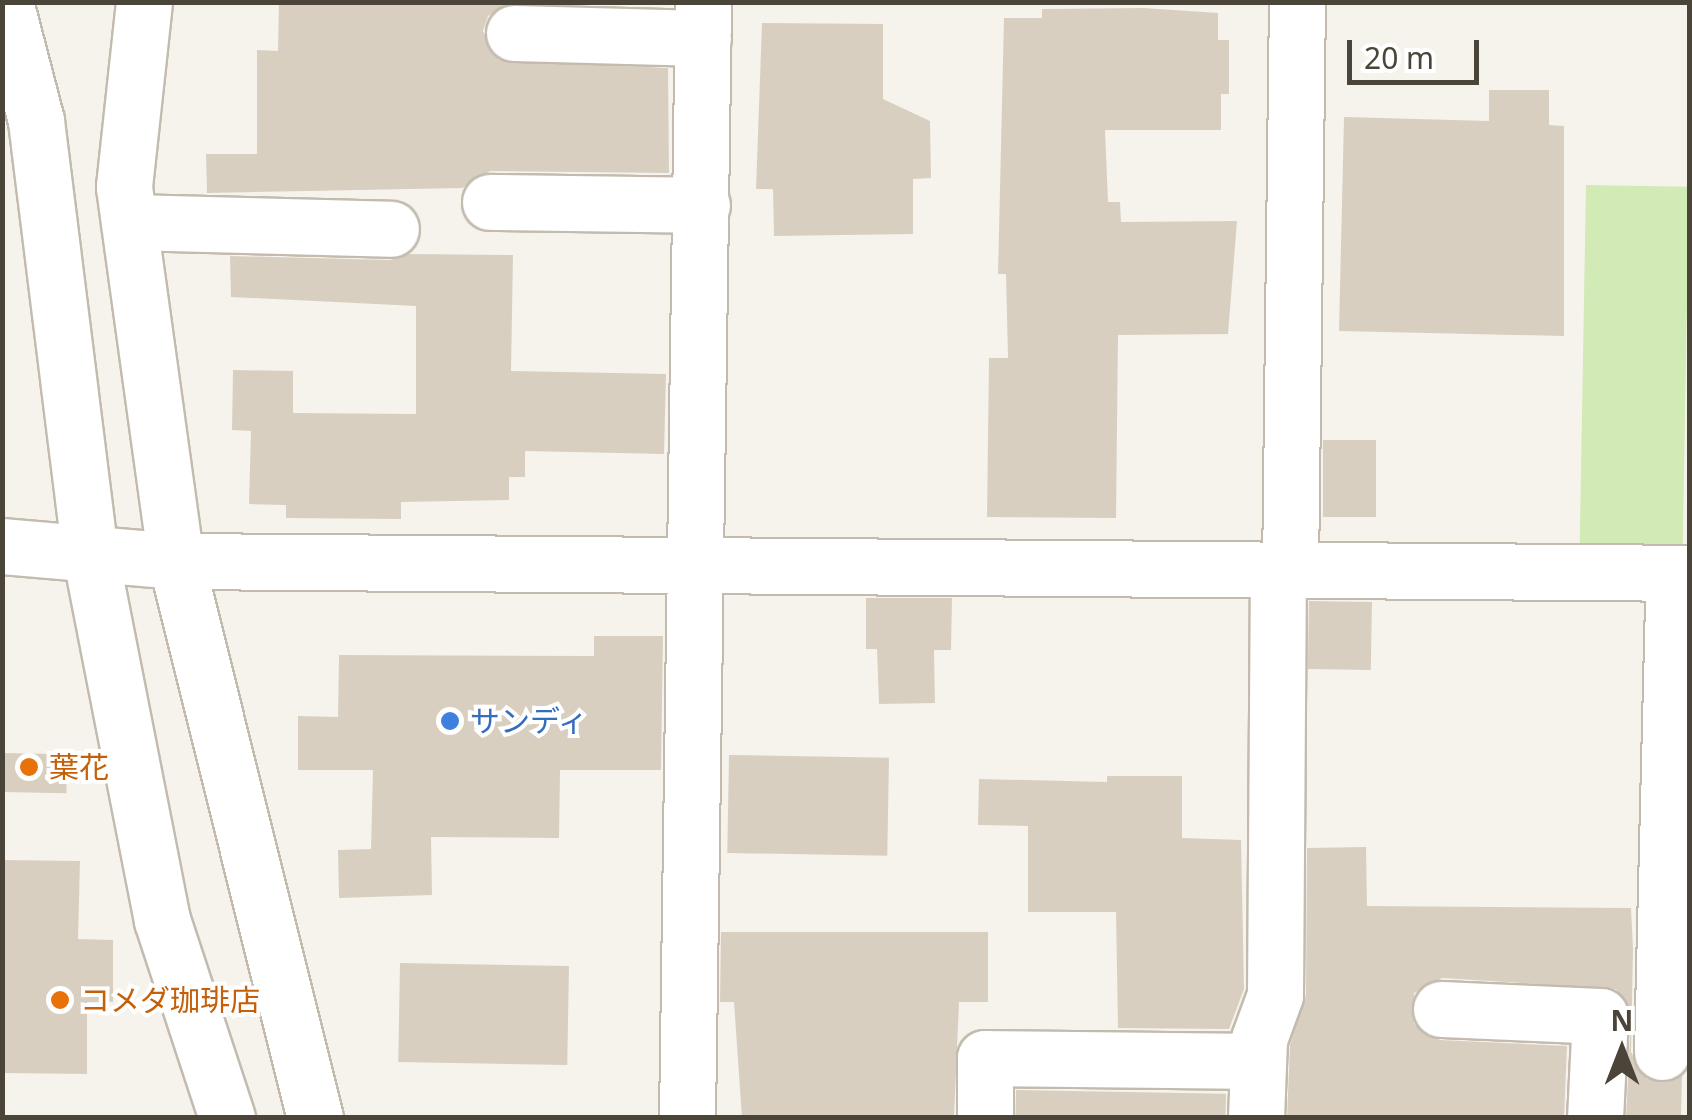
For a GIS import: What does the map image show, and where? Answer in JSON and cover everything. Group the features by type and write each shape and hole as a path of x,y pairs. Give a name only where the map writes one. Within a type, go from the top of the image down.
{"street":[{"path":"6,2 36,121 89,548 162,920 227,1118"},
{"path":"144,2 124,187 176,561 315,1118"},
{"path":"1256,1118 1258,1061 1274,994 1297,2"},
{"path":"514,32 703,20 699,567 687,1118"},
{"path":"490,202 702,205"},
{"path":"129,222 391,229"},
{"path":"2,546 89,548 176,561 1682,573 1676,1053 1598,1043"},
{"path":"1441,1009 1600,1016 1595,1118"},
{"path":"986,1118 986,1058 1258,1061"}],"green space":[{"path":"1586,185 1689,187 1683,554 1580,552"}],"building":[{"path":"279,2 511,2 488,16 483,31 499,60 668,68 669,173 490,171 462,188 207,193 206,154 257,154 257,50 278,51"},
{"path":"1144,8 1218,13 1218,40 1229,40 1229,94 1221,94 1221,130 1105,130 1108,202 1120,202 1121,222 1237,221 1228,334 1118,335 1116,518 987,517 989,358 1008,358 1006,274 998,274 1004,18 1042,18 1042,9"},
{"path":"762,23 883,24 883,99 930,121 931,178 913,179 913,234 774,236 773,189 756,189"},
{"path":"1489,90 1549,90 1549,125 1564,126 1564,336 1339,331 1344,117 1489,121"},
{"path":"409,254 513,255 511,371 666,374 664,454 525,451 525,477 509,477 509,500 401,502 401,519 286,518 286,505 249,504 251,431 232,430 233,370 293,371 293,413 416,414 416,306 231,297 230,256 390,260"},
{"path":"1323,440 1376,440 1376,517 1323,517"},
{"path":"866,598 952,598 951,650 934,650 935,703 879,704 877,649 866,649"},
{"path":"1309,601 1372,602 1371,670 1308,669"},
{"path":"594,636 663,636 661,770 560,770 559,838 431,837 432,895 339,898 338,850 371,849 373,770 298,770 298,716 338,717 339,655 594,656"},
{"path":"2,753 67,754 66,793 2,792"},
{"path":"729,755 889,758 887,856 727,853"},
{"path":"1107,776 1182,776 1182,838 1241,840 1244,989 1229,1029 1118,1028 1116,912 1028,912 1028,826 978,825 979,779 1107,782"},
{"path":"1366,847 1367,906 1631,908 1633,949 1631,1052 1647,1079 1682,1075 1681,1118 1626,1118 1631,1018 1616,989 1442,978 1414,993 1414,1024 1440,1040 1567,1046 1564,1118 1287,1118 1290,1045 1306,995 1307,848"},
{"path":"2,860 80,861 78,939 113,940 113,1002 87,1002 87,1074 2,1073"},
{"path":"721,932 988,932 988,1002 959,1002 954,1118 742,1118 734,1002 720,1002"},
{"path":"400,963 569,966 567,1065 398,1062"},
{"path":"1016,1090 1226,1094 1226,1118 1016,1118"}],"place":[{"name":"サンディ","path":"450,721"},
{"name":"葉花","path":"29,767"},
{"name":"コメダ珈琲店","path":"60,1000"}]}
